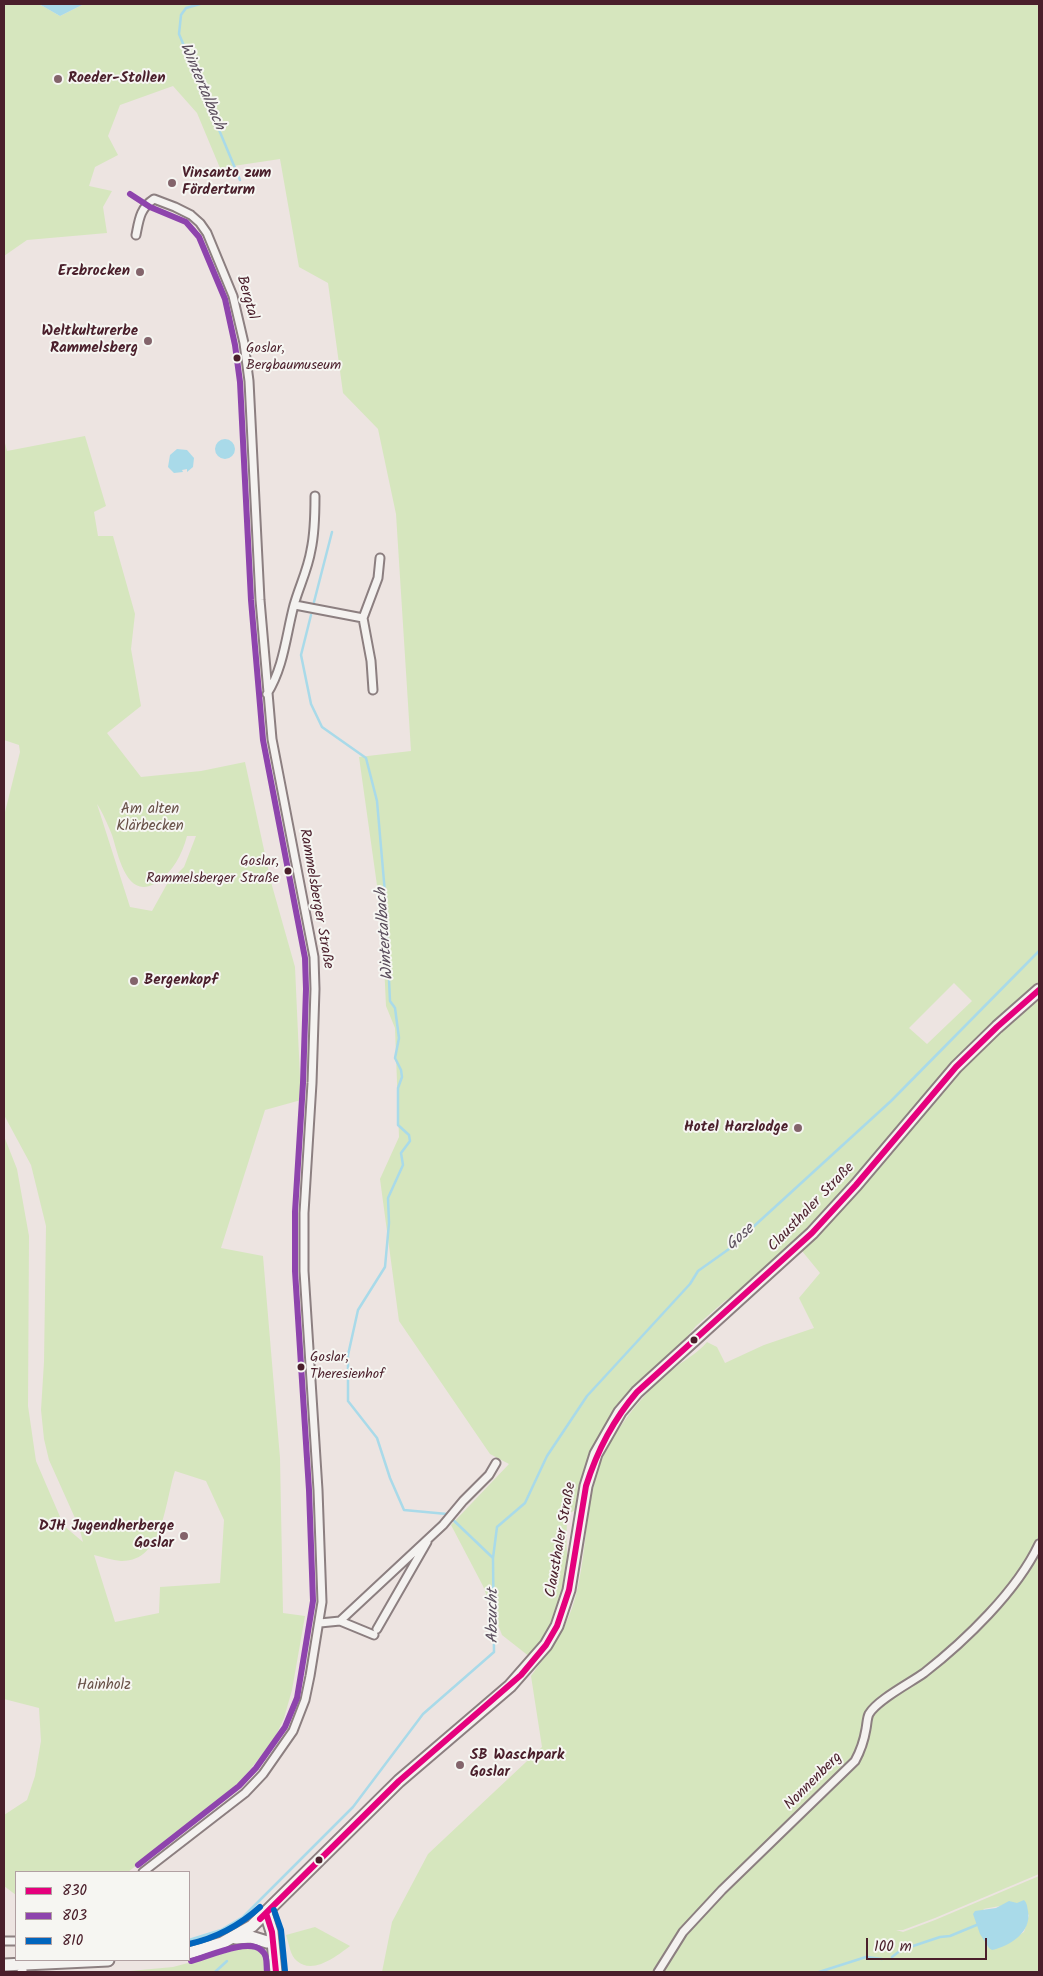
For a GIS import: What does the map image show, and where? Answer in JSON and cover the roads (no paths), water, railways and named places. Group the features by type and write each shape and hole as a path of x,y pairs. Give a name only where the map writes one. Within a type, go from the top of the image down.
{"main road":[{"name":"Clausthaler Straße","path":"190,1953 212,1947 234,1938 263,1916 399,1781 510,1686 546,1645 557,1626 570,1590 590,1471 596,1454 620,1412 637,1392 812,1233 856,1185 956,1067 1039,990"},
{"path":"263,1916 267,1942 274,1953"},
{"path":"263,1916 272,1932 276,1972"},
{"path":"234,1938 252,1937 267,1942"},
{"path":"4,1965 26,1966 97,1961"},
{"path":"4,1972 26,1966"}],"street":[{"name":"Bergtal","path":"136,235 145,204 154,199 191,215 207,233 214,247 233,296 244,343 249,382 256,511"},
{"path":"267,694 274,683 294,605 311,550 315,520 315,496"},
{"name":"Rammelsberger Straße","path":"144,1871 245,1793 280,1752 293,1731 305,1700 320,1623 322,1602 318,1490 304,1271 304,1213 312,1083 315,989 314,957 272,739 260,600 256,511"},
{"path":"373,690 364,618 378,578 380,558"},
{"path":"294,605 364,618"},
{"path":"340,1621 443,1525 489,1475 496,1463"},
{"path":"320,1623 340,1621 376,1632 431,1536"},
{"name":"Nonnenberg","path":"658,1972 683,1932 722,1890 854,1761 860,1751 869,1714 876,1706 922,1674 973,1629 1000,1601 1025,1568 1039,1544"}],"water":[{"path":"39,4 84,4 60,16"},
{"path":"225,439 232,442 235,449 232,456 225,459 218,456 215,449 218,442"},
{"path":"177,449 187,450 194,458 193,467 187,472 187,469 182,470 183,472 174,473 168,467 170,455"},
{"path":"1024,1900 1027,1906 1028,1919 1023,1932 1006,1945 992,1950 989,1948 980,1934 973,1914 975,1911 996,1908 1009,1901 1017,1903"}],"waterway":[{"name":"Wintertalbach","path":"200,4 186,8 181,15 179,34 240,180"},
{"name":"Wintertalbach","path":"314,602 332,532"},
{"name":"Abzucht","path":"190,1940 221,1930 243,1917 353,1807 423,1714 494,1652 493,1558 447,1514 404,1510 390,1478 377,1438 348,1401 348,1355 358,1310 385,1267 389,1223 388,1198 403,1165 401,1153 410,1141 409,1135 398,1125 398,1088 402,1077 395,1058 399,1038 395,1008 390,1001 385,893 377,801 366,758 322,727 311,704 301,655 311,615"},
{"name":"Gose","path":"493,1558 497,1527 525,1503 547,1456 587,1396 690,1284 698,1271 729,1249 891,1101 1039,951"},
{"path":"892,1957 901,1950 940,1937 950,1936 979,1924"},
{"path":"819,1972 866,1957 882,1959"},
{"path":"215,1972 227,1961"}],"place":[{"name":"Roeder-Stollen","path":"58,79"},
{"name":"Vinsanto zum Förderturm","path":"172,183"},
{"name":"Erzbrocken","path":"140,272"},
{"name":"Weltkulturerbe Rammelsberg","path":"148,341"},
{"name":"Goslar, Bergbaumuseum","path":"237,358"},
{"name":"Goslar, Rammelsberger Straße","path":"288,871"},
{"name":"Bergenkopf","path":"134,981"},
{"name":"Hotel Harzlodge","path":"798,1128"},
{"name":"Goslar, Theresienhof","path":"301,1367"},
{"name":"DJH Jugendherberge Goslar","path":"184,1536"},
{"name":"SB Waschpark Goslar","path":"460,1765"}],"park label":[{"name":"Am alten Klärbecken","path":"150,818"},
{"name":"Hainholz","path":"104,1686"}]}
